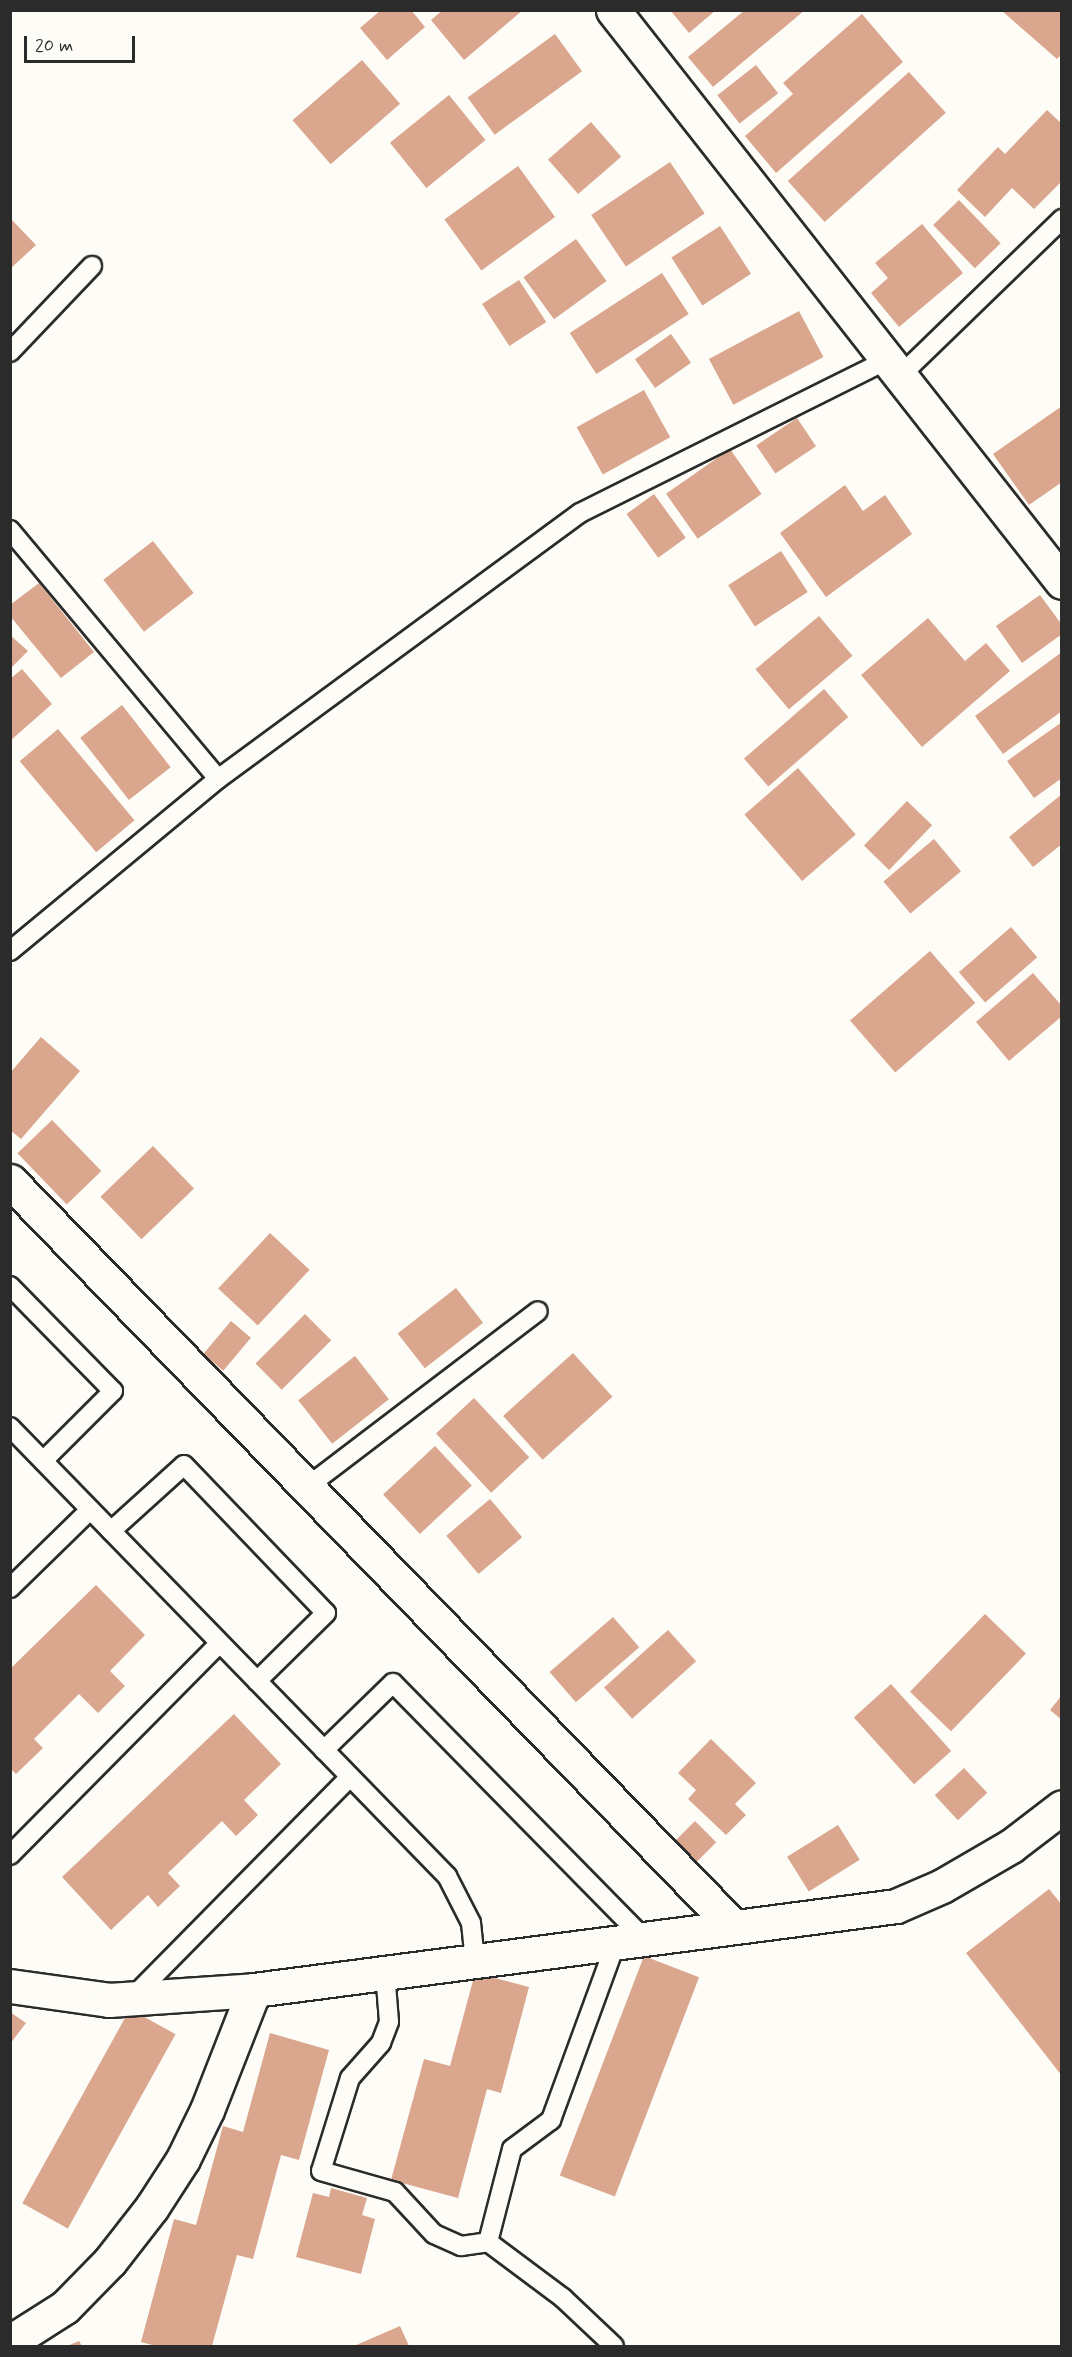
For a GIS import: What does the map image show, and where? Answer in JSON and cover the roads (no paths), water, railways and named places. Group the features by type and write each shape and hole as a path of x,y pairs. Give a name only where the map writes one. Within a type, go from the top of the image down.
{"street":[{"path":"613,10 1062,582"},
{"path":"10,1181 733,1926"},
{"path":"10,1986 109,2000 254,1990 896,1906 942,1886 1011,1846 1062,1807"},
{"path":"12,2343 66,2307 110,2261 152,2207 183,2159 207,2110 254,1990"}],"lane":[{"path":"10,951 218,779 580,513 893,368 1062,219"},
{"path":"10,352 92,266"},
{"path":"10,530 218,779"},
{"path":"10,1286 113,1391 43,1461"},
{"path":"308,1487 538,1311"},
{"path":"10,1427 447,1876 471,1923 475,1960"},
{"path":"111,1531 184,1465 326,1613 257,1681"},
{"path":"10,1588 90,1510"},
{"path":"10,1855 220,1643"},
{"path":"324,1750 393,1683 630,1940 551,2120 512,2149 488,2242"},
{"path":"131,1999 350,1777"},
{"path":"385,1972 389,2022 381,2043 367,2063 350,2078 321,2171 395,2192 434,2234 461,2246 488,2242 563,2298 614,2346"}]}
